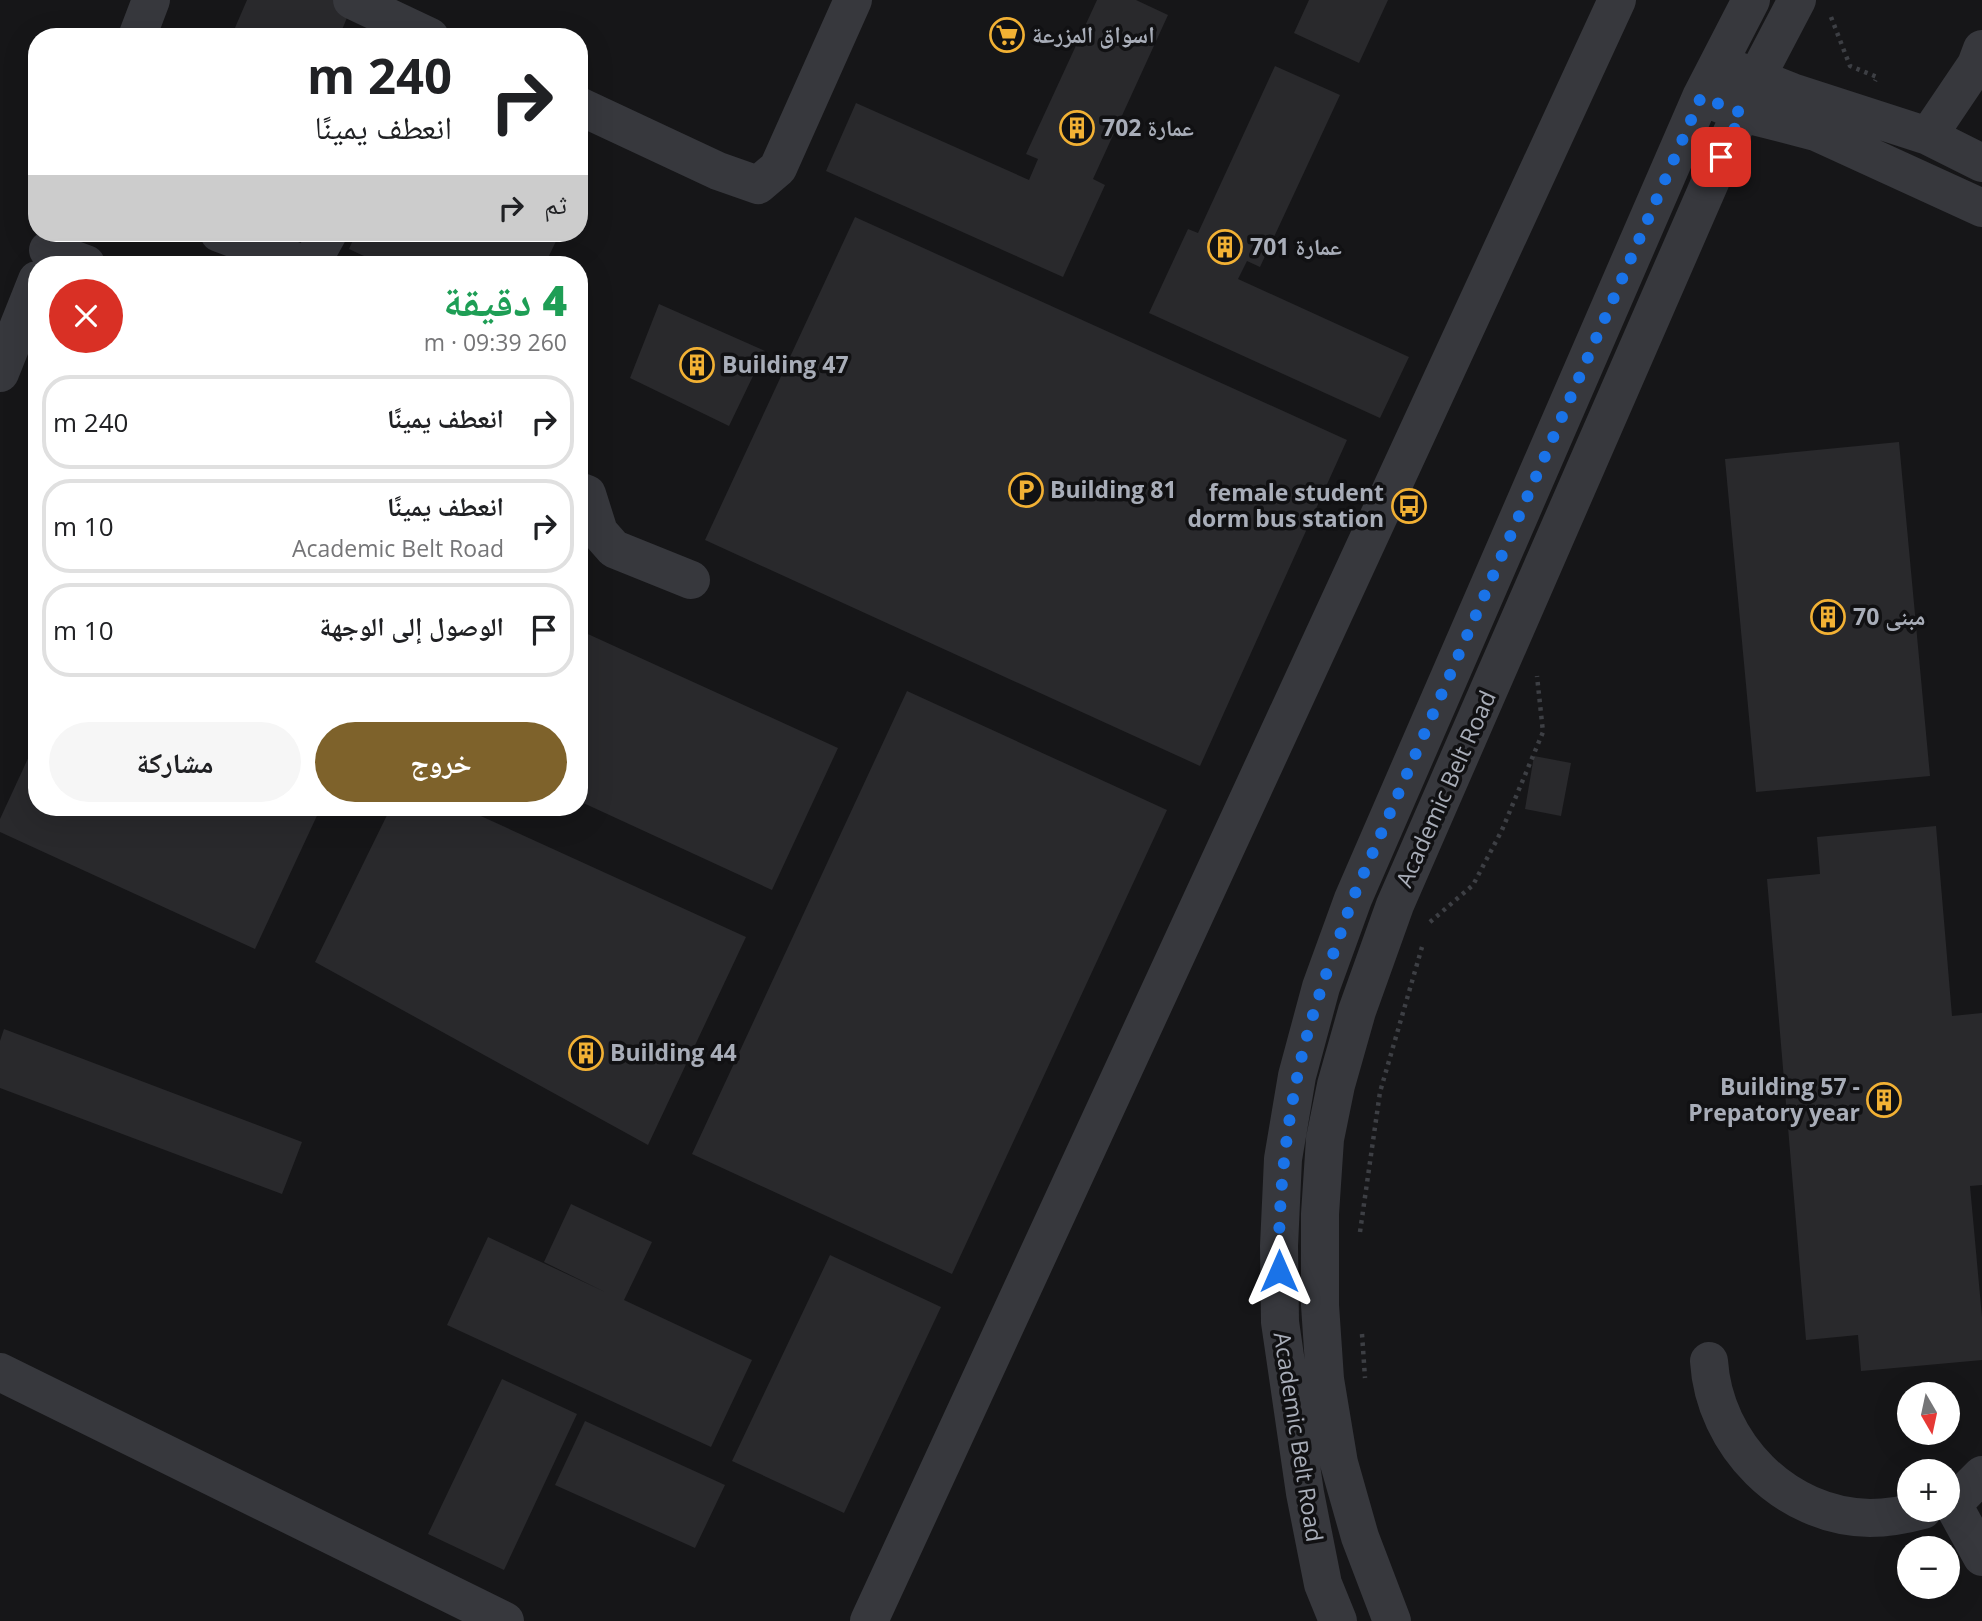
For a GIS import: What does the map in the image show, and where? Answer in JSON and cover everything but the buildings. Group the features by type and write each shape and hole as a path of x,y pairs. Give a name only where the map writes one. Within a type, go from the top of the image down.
{"street":[{"path":"140,28 151,0"},
{"path":"352,0 411,28"},
{"path":"588,110 718,171 758,185 778,168 853,0"},
{"path":"869,1621 1617,0"},
{"name":"Academic Belt Road","path":"1338,1621 1323,1584 1307,1506 1280,1322 1279,1246 1283,1159 1297,1076 1321,987 1353,898 1710,81 1751,0"},
{"name":"Academic Belt Road","path":"1392,1621 1360,1537 1339,1463 1325,1379 1320,1305 1320,1214 1325,1139 1336,1085 1357,1011 1395,905 1732,132 1765,61 1813,5"},
{"path":"1928,136 1976,65 1982,49"},
{"path":"1710,81 1758,78 1928,136 1982,163"},
{"path":"1710,81 1742,113 1816,132 1982,208"},
{"path":"243,242 281,256"},
{"path":"0,373 28,302"},
{"path":"588,502 598,532 614,549 691,580"},
{"path":"1709,1361 1710,1378 1718,1409 1733,1438 1751,1463 1777,1486 1805,1503 1836,1514 1869,1518 1897,1516"},
{"path":"0,1371 505,1621"},
{"path":"1960,1494 1982,1475"},
{"path":"1955,1522 1982,1557"}],"path":[{"path":"1813,5 1850,66 1877,78 1871,89"},
{"path":"1359,1239 1380,1092 1430,922 1473,885 1502,830 1543,732 1536,674"},
{"path":"1362,1331 1366,1382"}],"place":[{"name":"اسواق المزرعة","path":"1007,35"},
{"name":"عمارة 702","path":"1077,128"},
{"name":"عمارة 701","path":"1225,247"},
{"name":"Building 47","path":"697,365"},
{"name":"Building 81","path":"1026,490"},
{"name":"female student dorm bus station","path":"1409,506"},
{"name":"مبنى 70","path":"1828,617"},
{"name":"Building 44","path":"586,1053"},
{"name":"Building 57 - Prepatory year","path":"1884,1100"}],"route":[{"path":"1279,1271 1283,1159 1297,1076 1321,987 1353,898 1701,97 1742,113 1721,157"}]}
